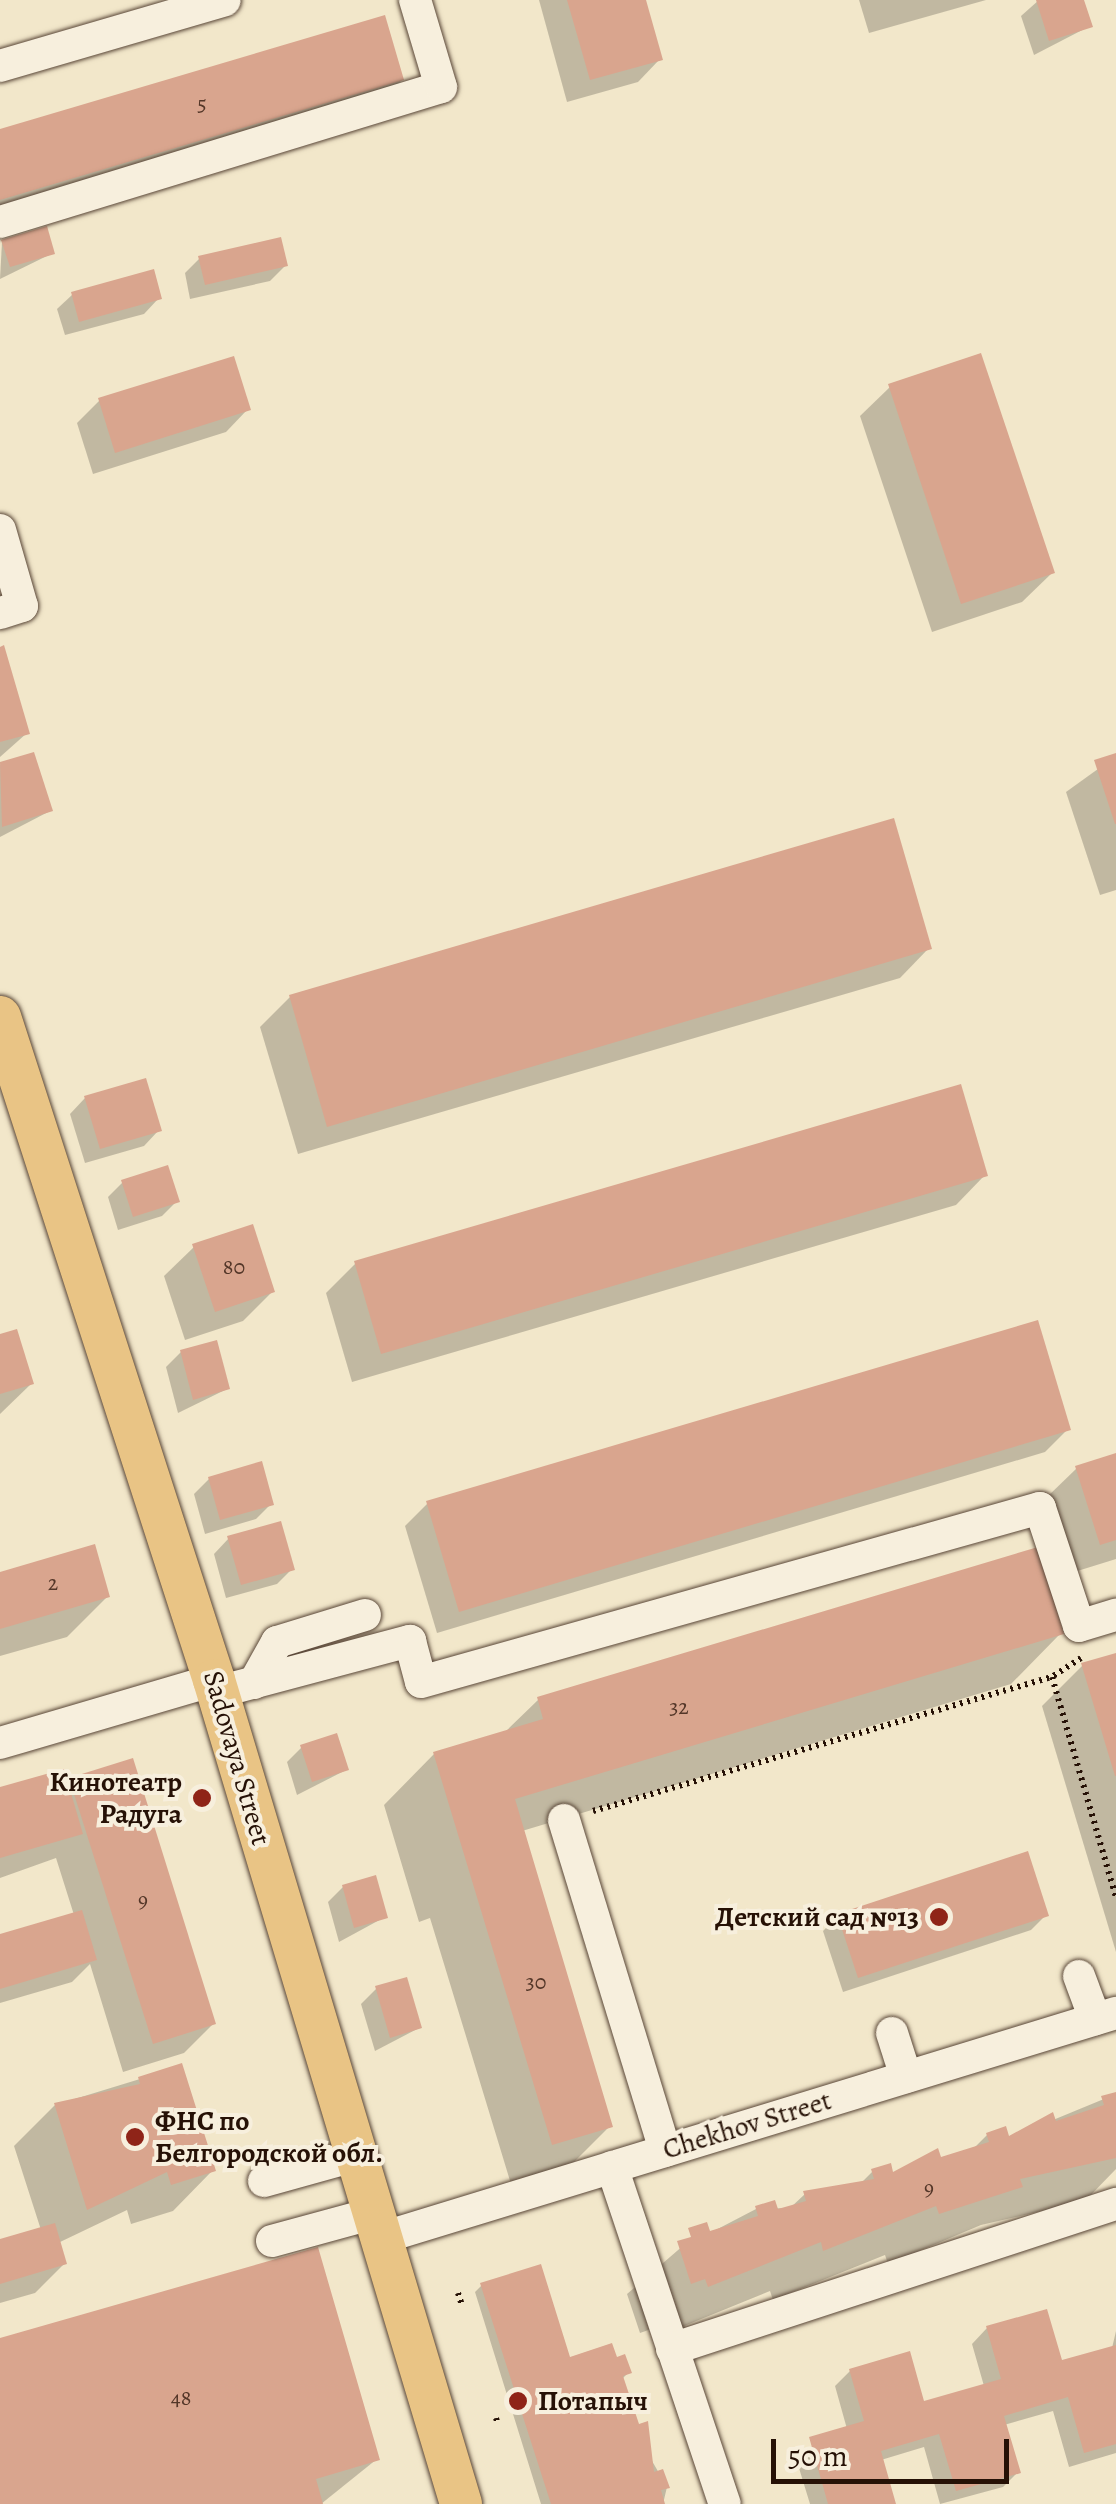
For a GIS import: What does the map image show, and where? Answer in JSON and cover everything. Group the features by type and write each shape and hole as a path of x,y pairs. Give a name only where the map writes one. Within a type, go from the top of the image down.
{"main road":[{"name":"Sadovaya Street","path":"0,1017 229,1685 374,2227 461,2504"}],"street":[{"path":"0,66 225,0"},
{"path":"0,222 441,87 415,0"},
{"path":"0,530 22,606 0,613"},
{"path":"0,1743 410,1641 421,1682 1040,1508 1080,1626 1116,1615"},
{"path":"229,1685 278,1642 365,1616"},
{"path":"564,1820 665,2150"},
{"path":"1079,1976 1106,2016"},
{"name":"Chekhov Street","path":"272,2241 374,2227 612,2167 1106,2016"},
{"path":"892,2033 906,2077"},
{"path":"264,2181 354,2156"},
{"path":"612,2167 725,2504"},
{"path":"672,2349 1116,2204"}],"path":[{"path":"564,1820 1052,1677 1079,1658"},
{"path":"1052,1677 1116,1897"},
{"path":"458,2294 462,2305"}],"building":[{"path":"567,0 646,0 663,60 590,80"},
{"path":"1036,0 1084,0 1093,27 1049,41"},
{"path":"385,15 404,80 0,200 0,129"},
{"path":"47,226 55,254 10,267 1,240"},
{"path":"281,237 288,266 205,285 198,256"},
{"path":"154,269 162,299 79,322 71,292"},
{"path":"981,353 1055,573 961,604 888,384"},
{"path":"234,356 251,410 115,453 98,398"},
{"path":"4,645 30,734 0,742 0,647"},
{"path":"34,752 53,811 2,827 0,762"},
{"path":"1116,753 1116,824 1115,824 1094,760"},
{"path":"894,818 932,949 327,1127 289,995"},
{"path":"146,1078 162,1131 100,1149 84,1096"},
{"path":"961,1084 988,1176 381,1354 354,1261"},
{"path":"168,1165 180,1202 133,1217 121,1180"},
{"path":"253,1224 275,1292 215,1312 192,1244"},
{"path":"1038,1320 1071,1430 459,1612 426,1501"},
{"path":"17,1329 34,1384 0,1394 0,1334"},
{"path":"217,1340 230,1389 193,1400 180,1350"},
{"path":"1116,1453 1116,1540 1100,1545 1075,1466"},
{"path":"262,1461 274,1505 220,1520 208,1477"},
{"path":"281,1521 295,1570 241,1585 227,1536"},
{"path":"95,1544 110,1597 0,1629 0,1572"},
{"path":"1038,1547 1064,1634 515,1799 613,2127 552,2145 433,1752 543,1719 537,1697"},
{"path":"1116,1653 1116,1776 1115,1776 1081,1663"},
{"path":"337,1733 349,1770 312,1782 300,1745"},
{"path":"133,1758 216,2024 153,2044 69,1778"},
{"path":"64,1769 83,1834 0,1858 0,1787"},
{"path":"1028,1851 1049,1916 858,1978 837,1914"},
{"path":"376,1875 388,1918 354,1928 342,1885"},
{"path":"82,1910 97,1960 0,1989 0,1934"},
{"path":"407,1977 422,2028 390,2038 375,1986"},
{"name":"ФНС по Белгородской обл.","path":"182,2063 216,2171 171,2185 167,2172 87,2210 54,2103 140,2084 138,2077"},
{"path":"1116,2092 1116,2158 1020,2179 1023,2187 939,2214 936,2206 823,2251 821,2242 708,2287 705,2279 691,2284 677,2241 691,2237 688,2228 707,2222 710,2231 758,2216 755,2206 775,2200 778,2209 806,2201 803,2191 874,2179 871,2169 891,2163 893,2172 938,2148 941,2157 989,2142 986,2133 1006,2126 1009,2136 1053,2112 1056,2121 1104,2105 1101,2096"},
{"path":"55,2223 67,2264 0,2284 0,2239"},
{"path":"318,2247 380,2460 316,2479 323,2504 0,2504 0,2338"},
{"path":"541,2264 570,2357 612,2343 617,2357 625,2354 632,2373 623,2376 639,2424 648,2421 654,2472 663,2469 670,2488 661,2490 665,2504 551,2504 480,2283"},
{"path":"1047,2309 1062,2360 1116,2345 1116,2444 1084,2453 1068,2397 1004,2416 1021,2473 956,2491 939,2434 881,2451 896,2504 828,2504 809,2437 864,2421 849,2369 910,2351 924,2401 1001,2379 986,2326"}],"place":[{"name":"Кинотеатр Радуга","path":"202,1798"},
{"name":"Детский сад №13","path":"939,1917"},
{"name":"ФНС по Белгородской обл.","path":"135,2137"},
{"name":"Потапыч","path":"518,2401"}]}
